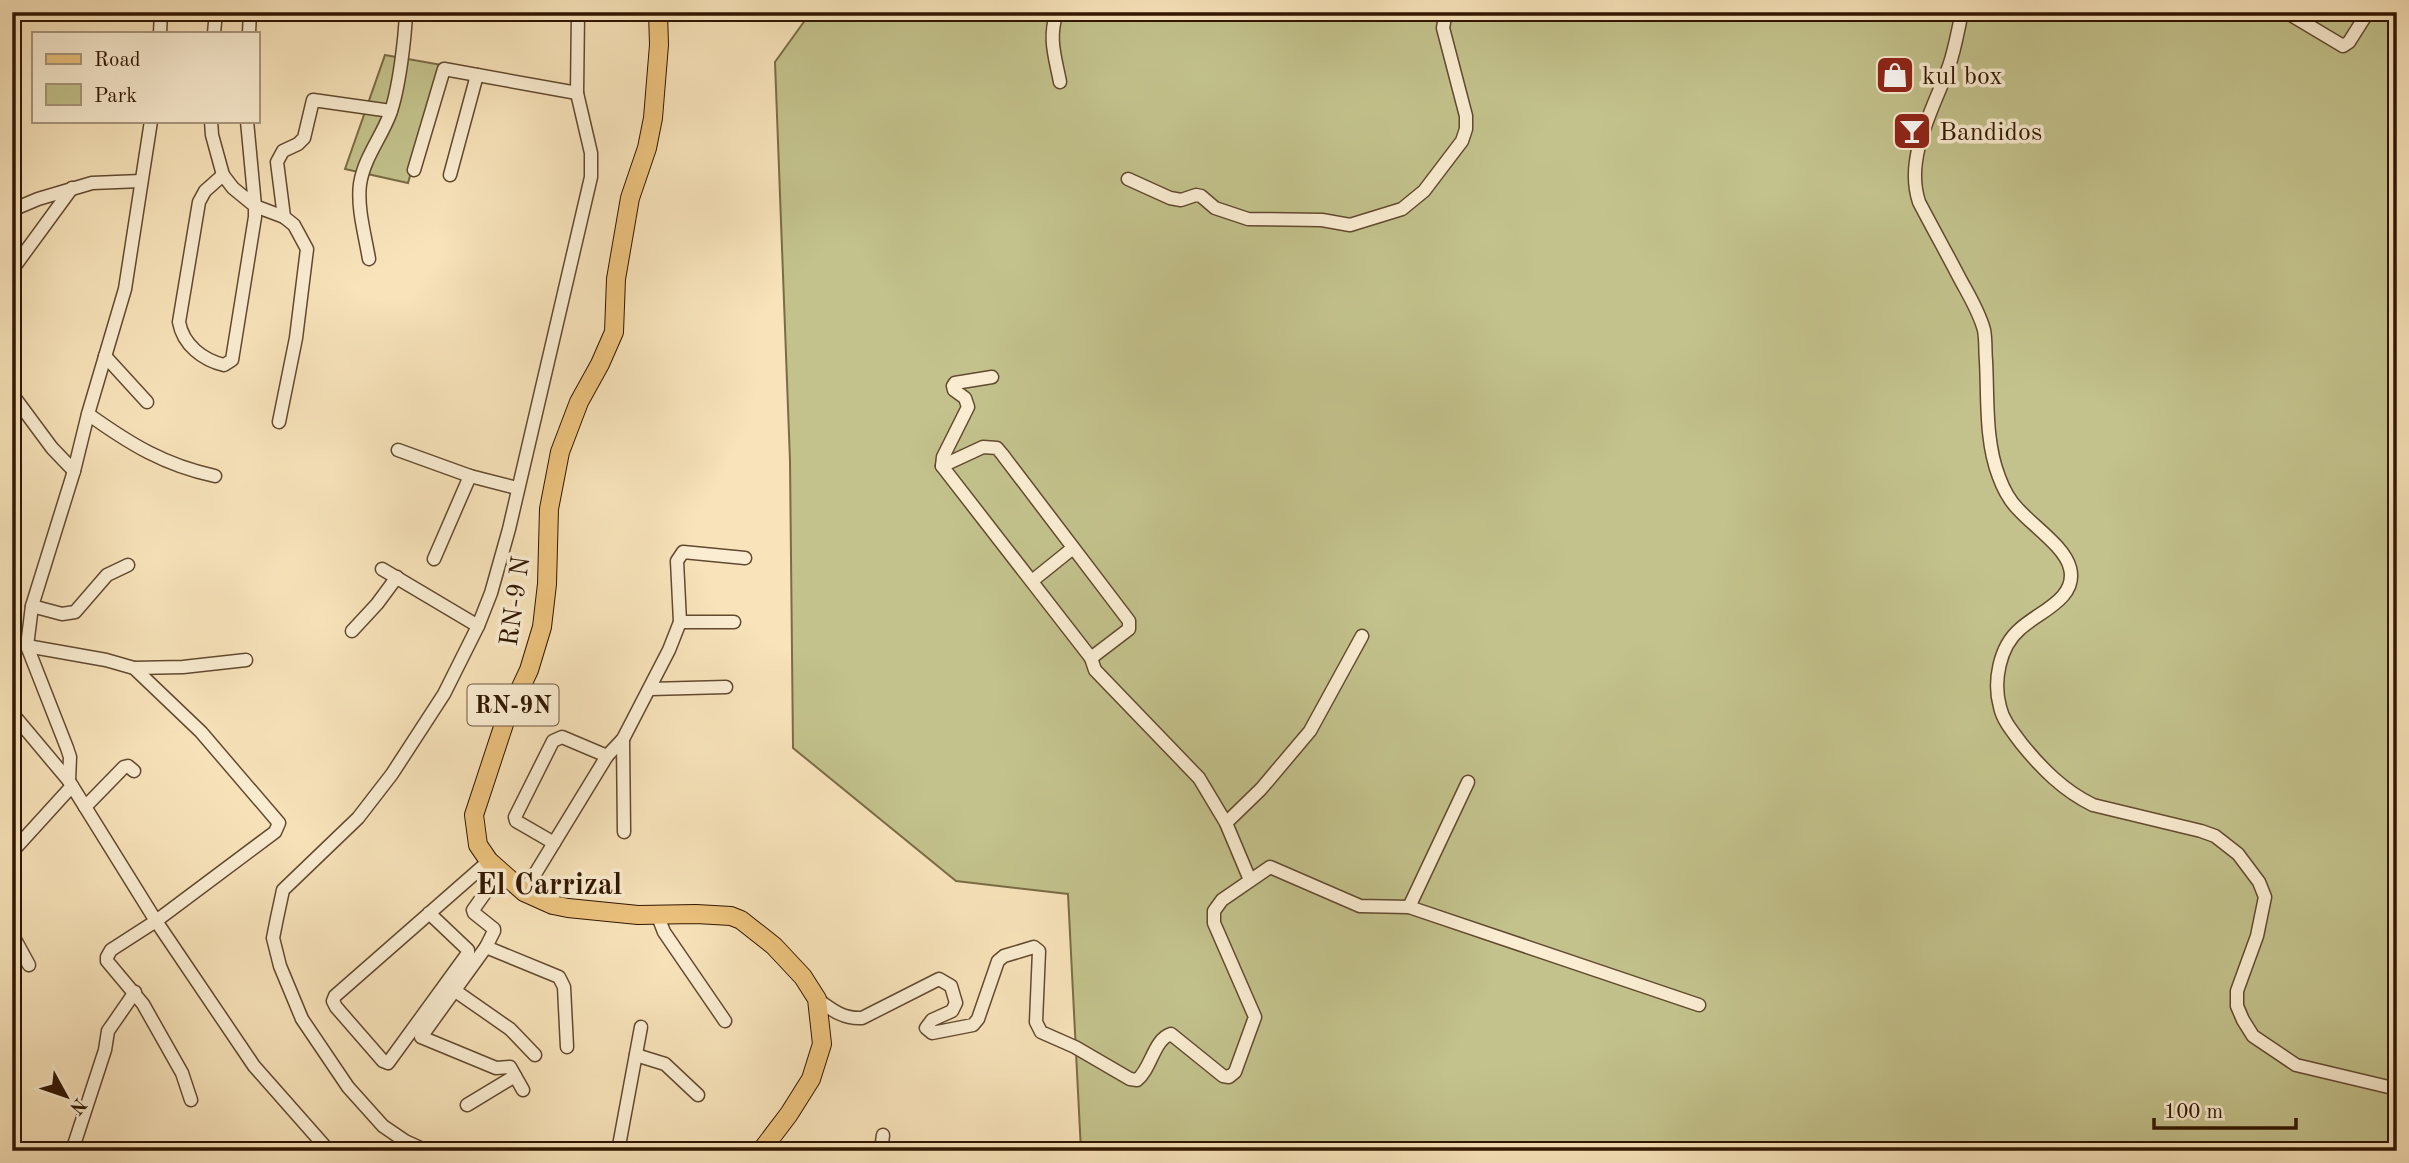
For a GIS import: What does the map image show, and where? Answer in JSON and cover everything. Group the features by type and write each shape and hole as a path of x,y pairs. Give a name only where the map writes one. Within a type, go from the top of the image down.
{"main road":[{"name":"RN-9 N","path":"658,12 653,118 647,148 630,198 616,279 614,332 579,402 560,452 549,509 547,583 542,626 529,670 505,721 474,815 478,845 495,867 523,892 553,905 568,908 638,915 731,916 741,920 774,946 803,977 817,999 822,1044 811,1079 761,1151"}],"street":[{"path":"160,32 161,12"},
{"path":"214,32 216,12"},
{"path":"249,32 250,12"},
{"path":"369,259 360,185 366,162 391,111 406,12"},
{"path":"427,1151 405,1141 383,1126 348,1087 302,1019 280,966 274,938 283,890 358,818 392,774 444,694 478,626 491,593 591,177 591,153 577,93 578,12"},
{"path":"1057,12 1052,39 1060,82"},
{"path":"1128,179 1170,198 1181,200 1196,195 1215,208 1248,219 1322,220 1350,225 1402,209 1424,191 1462,141 1466,129 1466,116 1443,27 1446,12"},
{"path":"1962,12 1950,62 1920,141 1913,176 1914,188 1977,310 1984,332 1991,449 1998,475 2016,508 2063,554 2070,565 2071,577 2068,589 2062,597 2018,630 2008,643 2000,662 1996,686 2000,709 2008,727 2029,753 2074,796 2093,805 2215,836 2238,854 2249,868 2265,897 2257,936 2237,991 2237,1006 2242,1020 2253,1036 2296,1065 2397,1089"},
{"path":"2286,12 2343,46 2349,43 2368,12"},
{"path":"414,170 443,69 577,93"},
{"path":"450,175 477,75"},
{"path":"284,218 277,162 283,151 304,138 313,100 391,111"},
{"path":"12,852 70,783 70,757 27,646 32,606 74,471 125,289 152,122"},
{"path":"211,122 223,174 233,188 255,206 294,225 307,248 296,338 279,422"},
{"path":"223,174 205,191 199,202 179,322 181,334 202,356 224,365 232,360 256,217 247,122"},
{"path":"12,210 92,183 141,181"},
{"path":"12,270 73,188"},
{"path":"105,356 147,402"},
{"path":"992,377 955,383 953,386 954,390 965,398 968,407 943,457 942,466 1091,658 1096,670 1199,778 1226,823 1250,880"},
{"path":"12,394 52,448 74,471"},
{"path":"88,414 130,443 172,465 215,476"},
{"path":"942,466 983,447 997,448 1131,625 1091,658"},
{"path":"398,450 470,476 517,488"},
{"path":"434,559 470,476"},
{"path":"1032,581 1073,548"},
{"path":"523,892 607,756 623,739 669,650 680,622 678,556 683,552 745,558"},
{"path":"32,606 62,614 75,612 107,575 128,565"},
{"path":"382,569 478,626"},
{"path":"352,631 397,577"},
{"path":"680,622 734,622"},
{"path":"1226,823 1261,789 1310,732 1362,636"},
{"path":"27,646 106,660 134,668 183,667 246,660"},
{"path":"134,668 201,732 279,823 275,832 156,921 111,950 107,957 107,961 135,992 182,1073 191,1100"},
{"path":"650,689 726,687"},
{"path":"12,713 70,783 156,921 254,1066 329,1151"},
{"path":"554,844 516,821 515,817 553,741 562,737 607,756"},
{"path":"623,739 624,832"},
{"path":"85,807 124,767 128,766 134,771"},
{"path":"1409,907 1468,782"},
{"path":"429,913 468,950 468,954 388,1063 383,1061 333,1001 335,996 429,913 495,867"},
{"path":"495,867 473,910 474,914 494,929 486,947 421,1037 496,1068 510,1068 523,1090"},
{"path":"817,999 839,1015 862,1018 939,979 951,986 956,1003 952,1011 932,1020 926,1028 932,1034 967,1028 978,1020 998,961 1004,956 1034,947 1039,951 1036,1022 1041,1032 1075,1047 1130,1079 1137,1080 1143,1075 1163,1037 1171,1034 1223,1076 1229,1077 1235,1072 1255,1017 1214,923 1214,911 1222,900 1270,867 1360,906 1409,907 1699,1005"},
{"path":"657,914 664,932 724,1021"},
{"path":"12,934 29,965"},
{"path":"486,947 559,977 564,987 566,1047"},
{"path":"454,989 510,1029 535,1055"},
{"path":"72,1151 105,1050 108,1031 135,992"},
{"path":"618,1151 642,1027"},
{"path":"636,1055 665,1065 698,1095"},
{"path":"467,1105 515,1076"},
{"path":"881,1151 883,1135"}],"green space":[{"path":"811,12 2397,12 2397,1151 1081,1151 1068,894 956,881 793,748 790,461 775,62"},
{"path":"385,55 442,65 408,183 345,169"}],"place":[{"name":"kul box","path":"1895,75"},
{"name":"Bandidos","path":"1912,131"}],"district":[{"name":"El Carrizal","path":"549,884"}]}
